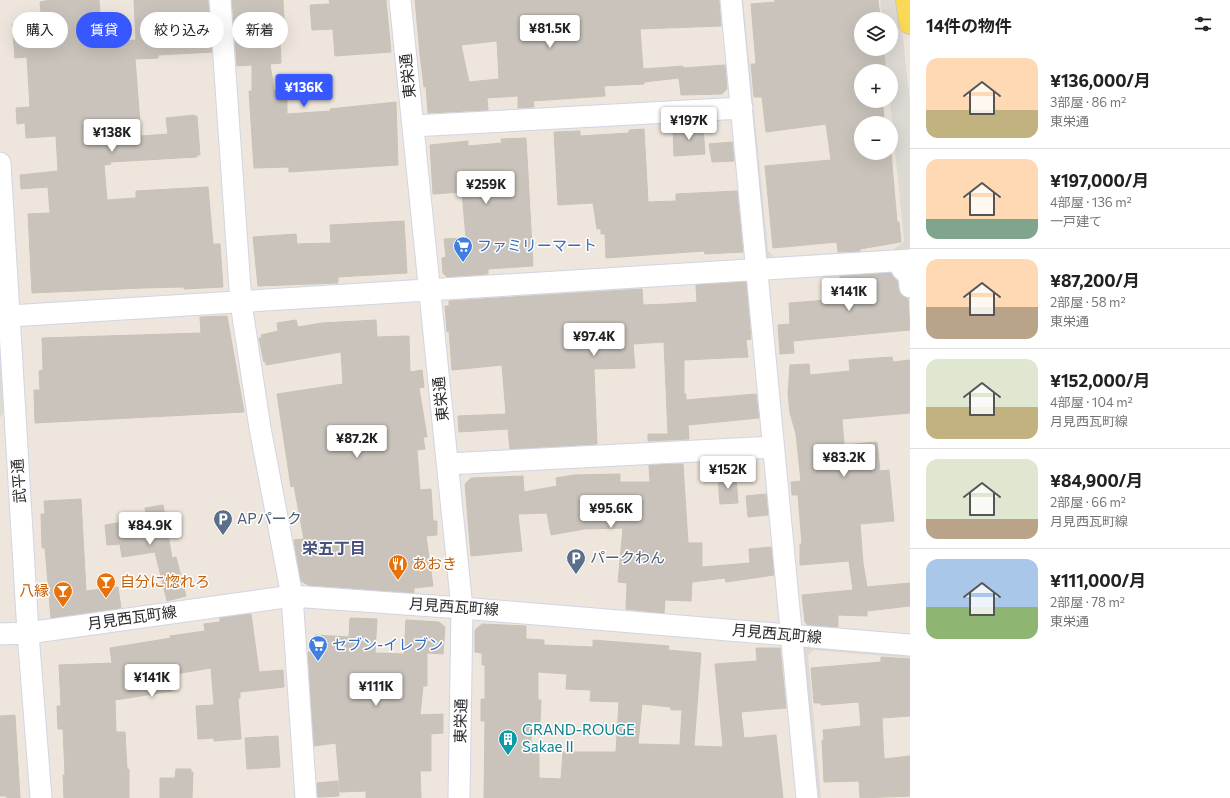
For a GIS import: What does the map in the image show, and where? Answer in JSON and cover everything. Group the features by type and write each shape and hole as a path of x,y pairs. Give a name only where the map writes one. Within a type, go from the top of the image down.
{"main road":[{"path":"908,0 910,23"}],"street":[{"path":"220,0 241,303 260,428 292,596 306,798"},
{"name":"東栄通","path":"400,0 462,608 460,798"},
{"path":"731,0 773,447 793,634 807,798"},
{"path":"413,126 742,108"},
{"name":"武平通","path":"0,163 10,316 8,424 28,633 41,798"},
{"path":"10,316 241,303 910,260"},
{"path":"910,269 902,269 909,275 910,287"},
{"path":"447,464 773,447"},
{"name":"月見西瓦町線","path":"0,634 28,633 292,596 793,634 910,646"}],"shaded area":[{"path":"738,0 743,0 768,251 774,257 893,250 904,241 896,160 898,160 898,116 892,116 891,108 898,108 898,64 886,64 886,56 898,56 898,12 881,12 880,0 899,0 910,103 910,253 768,262 763,257"},
{"path":"0,310 5,412 0,417"},
{"path":"807,646 910,652 910,658 814,650 808,655 821,798 814,798 803,649"}],"building":[{"path":"50,0 99,0 100,12 76,12 76,48 132,48 132,40 136,40 134,0 208,0 209,12 140,12 140,48 212,48 212,52 158,55 158,58 135,59 141,136 168,134 166,118 194,115 197,116 200,155 197,155 197,157 110,162 111,164 104,165 107,200 136,198 136,191 208,187 213,244 220,244 223,287 184,289 184,287 143,288 32,293 28,214 50,213 48,187 21,189 20,175 58,171 56,136 26,138 25,123 17,124 16,108 30,107 27,57 15,58 14,48 68,48 68,12 41,12 40,2"},
{"path":"232,0 283,0 284,12 233,12"},
{"path":"329,0 386,0 391,52 335,56 333,29 312,30 310,5 330,4"},
{"path":"415,0 719,0 721,26 640,29 643,69 725,65 727,89 722,94 681,95 679,78 644,82 644,84 604,86 605,96 533,101 534,107 518,108 518,96 487,98 488,110 428,113 426,86 424,87","holes":["497,41 499,79 469,82 461,45"]},
{"path":"775,0 878,0 880,12 854,12 854,56 885,56 885,64 854,64 854,108 883,108 884,116 854,116 854,160 892,160 897,222 899,222 901,242 860,249 860,251 838,252 837,242 773,248 765,166 831,160 826,124 766,132 762,97 754,97 751,64 756,64 751,4 775,2"},
{"path":"236,48 280,48 281,63 270,64 274,90 277,90 278,100 287,99 287,114 331,111 330,109 396,102 398,165 289,172 289,167 254,168 249,91 252,91 252,65 237,66"},
{"path":"703,126 705,154 674,156 673,128"},
{"path":"644,129 648,202 676,201 676,194 737,191 743,252 705,254 704,251 606,258 605,234 601,234 601,229 597,229 593,203 558,205 554,132 580,131 580,136 629,133 629,130"},
{"path":"526,138 533,266 488,269 488,274 447,277 443,273 442,258 446,257 444,239 466,238 462,192 433,194 430,145 468,141 468,146 502,143 501,139"},
{"path":"732,142 734,161 712,162 709,144"},
{"path":"404,221 407,273 338,277 338,283 258,286 253,237 296,234 297,244 331,243 330,225"},
{"path":"891,273 897,281 900,293 908,298 910,330 793,341 794,353 780,354 778,325 790,324 789,303 841,299 840,276"},
{"path":"746,282 751,339 746,340 748,357 684,360 684,394 686,394 686,400 756,394 759,418 688,425 689,439 648,441 648,434 668,434 664,342 633,344 635,368 594,369 597,444 510,449 508,429 459,432 458,416 506,414 502,365 452,370 449,331 447,332 445,306 449,306 449,301 642,289 643,305 669,304 697,302 696,285"},
{"path":"227,316 244,412 35,423 34,390 40,390 39,371 43,370 42,338 201,333 200,317"},
{"path":"296,320 298,327 322,323 376,320 377,337 409,336 410,372 422,370 424,387 419,388 427,437 423,437 425,449 417,450 420,490 431,489 433,521 437,521 437,535 426,536 433,586 414,588 414,593 308,585 301,581 294,540 304,539 294,486 291,487 277,394 343,384 341,352 266,365 259,338 262,338 261,335 278,331 277,323"},
{"path":"892,357 893,362 910,360 910,413 842,419 844,445 877,442 880,471 889,470 894,521 860,524 863,563 867,587 910,583 910,606 867,611 867,616 838,615 838,627 808,625 805,622 802,595 853,590 849,561 800,565 800,544 802,544 798,495 792,495 791,482 801,481 796,434 790,413 788,394 790,365 809,364 810,375 850,371 849,360"},
{"path":"683,464 688,543 702,543 702,567 750,563 749,549 771,547 774,575 726,582 725,578 692,582 691,601 665,600 664,613 626,609 627,583 618,582 623,528 584,529 551,535 547,513 518,514 522,551 471,556 465,484 471,478 523,476 524,492 557,486 556,478 574,475 620,474 620,482 650,482 649,465"},
{"path":"736,477 738,503 720,504 718,478"},
{"path":"766,494 768,515 748,517 746,496"},
{"path":"81,499 86,591 118,587 121,608 51,618 45,548 42,548 41,514 45,514 44,501"},
{"path":"163,505 172,558 176,557 186,596 167,601 155,552 122,557 120,544 107,545 105,525 147,518 145,508"},
{"path":"251,614 259,672 283,670 284,687 240,692 240,698 238,698 241,739 214,741 214,738 198,739 196,706 214,705 211,668 169,675 172,691 115,700 116,732 125,732 127,769 129,769 129,798 64,798 63,775 65,775 63,729 58,729 57,706 61,706 59,665 112,663 110,648 171,638 170,636 205,631 204,624 220,622 220,618"},
{"path":"350,618 377,619 375,653 404,654 406,620 439,622 445,627 443,654 427,653 427,686 423,686 420,715 443,714 443,733 431,734 431,771 420,771 421,798 366,798 366,791 340,792 336,743 314,746 308,652 314,652 315,635 349,637"},
{"path":"482,624 526,626 526,639 544,640 544,645 593,647 593,640 669,646 668,650 701,653 694,746 723,747 715,664 757,661 756,648 780,648 786,708 741,712 744,738 776,735 783,798 484,798 485,721 481,721 481,699 485,699 485,665 482,665 482,653 475,652 475,630","holes":["538,672 567,674 566,689 591,690 590,701 619,702 616,752 563,752 561,779 539,778 539,752 531,752 531,722 540,722 541,700 538,700","642,704 671,707 671,710 682,710 680,745 638,744"]},
{"path":"881,657 910,659 910,716 882,718 884,759 910,756 910,796 860,798 859,781 824,782 822,740 824,740 823,730 861,726 859,702 821,705 821,703 814,703 811,668 881,662"},
{"path":"15,715 20,798 7,798 6,796 0,796 0,716"},
{"path":"278,736 280,767 247,769 245,738"},
{"path":"176,769 191,769 191,772 193,772 192,798 160,798 160,778 175,778"},
{"path":"338,781 339,796 318,797 317,783"}],"place":[{"name":"ファミリーマート","path":"463,263"},
{"name":"APパーク","path":"223,536"},
{"name":"パークわん","path":"576,575"},
{"name":"あおき","path":"398,581"},
{"name":"自分に惚れろ","path":"106,599"},
{"name":"八縁","path":"63,608"},
{"name":"セブン-イレブン","path":"318,662"},
{"name":"GRAND-ROUGE Sakae II","path":"508,756"}],"district":[{"name":"栄五丁目","path":"334,548"}]}
